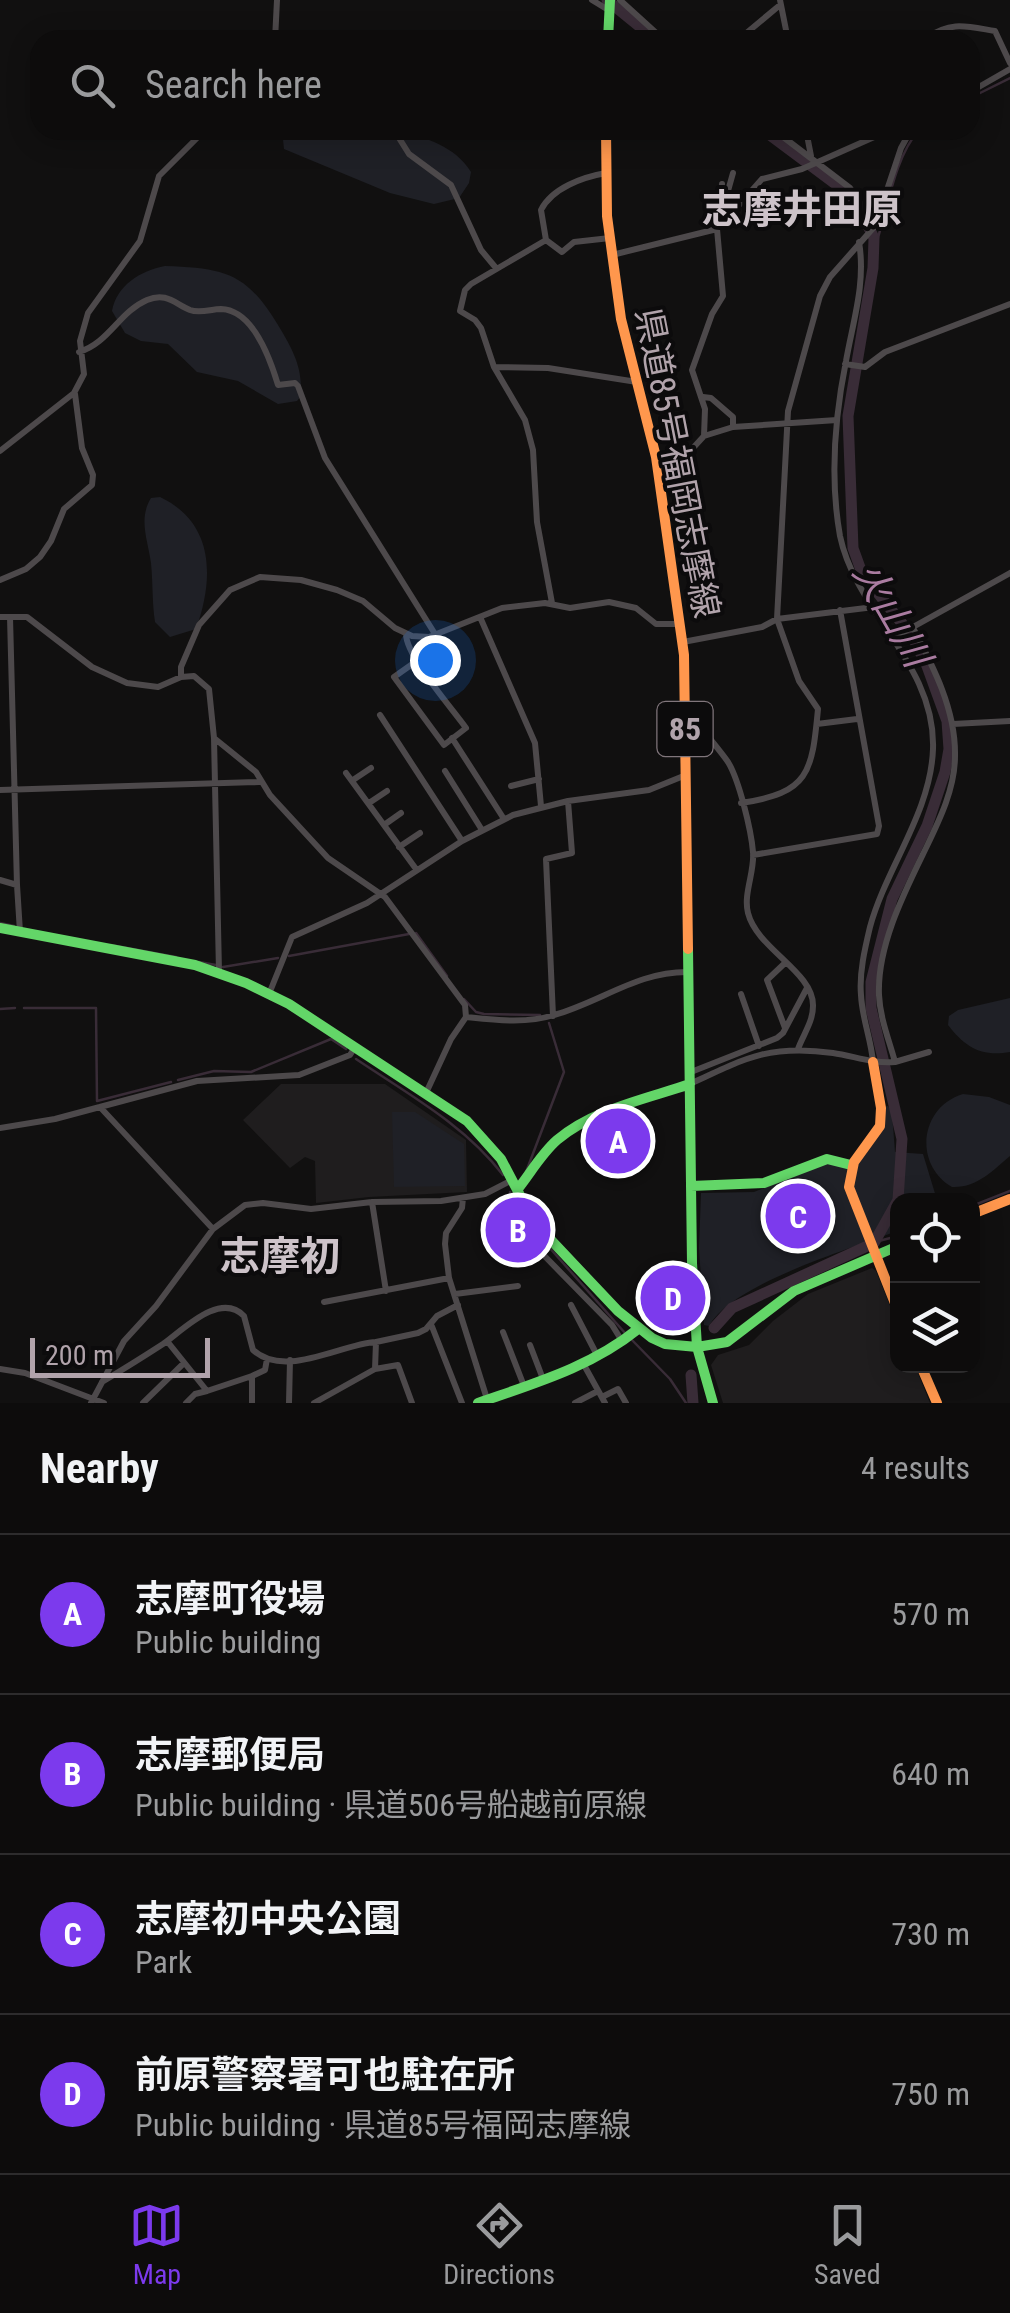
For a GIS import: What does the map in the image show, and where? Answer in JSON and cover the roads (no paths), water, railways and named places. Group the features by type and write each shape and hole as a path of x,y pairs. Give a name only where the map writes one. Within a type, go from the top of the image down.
{"main road":[{"name":"県道85号福岡志摩線","path":"606,140 610,238 621,319 656,457 683,642 697,1348 714,1403"},
{"path":"0,928 219,968 355,1047 426,1093 482,1136 501,1158 538,1226 638,1329 665,1344 697,1348 727,1342 794,1291 877,1260 890,1251"},
{"path":"874,1062 880,1122 877,1133 851,1165 851,1199 890,1292"},
{"path":"514,1185 567,1133 593,1118 691,1078"},
{"path":"691,1186 764,1183 827,1158 851,1165"},
{"path":"980,1211 1010,1200"},
{"path":"492,1400 598,1358 638,1329"},
{"path":"924,1373 937,1403"}],"street":[{"path":"276,30 277,0"},
{"path":"592,0 610,6"},
{"path":"620,0 653,30"},
{"path":"749,30 780,2"},
{"path":"780,2 786,30"},
{"path":"938,30 953,25 995,32 1010,66 980,86"},
{"path":"0,451 74,393 84,374 79,352 88,313 144,232 159,176 195,140"},
{"path":"400,140 409,154 451,185 481,250 496,268"},
{"path":"788,140 850,188 875,226"},
{"path":"809,140 815,160"},
{"path":"722,206 739,205 762,179 865,140"},
{"path":"741,804 769,799 800,784 810,766 817,724 816,702 799,681 777,619 792,388 820,296 830,277 875,226 905,140"},
{"path":"606,173 572,184 546,200 540,210 546,240 562,252 574,242 610,238"},
{"path":"704,436 703,397 692,370 712,314 723,296 717,229 733,173"},
{"path":"722,184 722,206"},
{"path":"612,255 717,229"},
{"path":"546,240 465,290 460,311 481,328 494,367 525,420 539,538 552,604"},
{"path":"859,242 863,273 837,420 840,536 852,573 921,686 934,746 924,792 882,894 867,943 860,992 874,1062"},
{"path":"79,352 101,343 139,304 155,298 172,299 194,311 227,310 243,315 252,326 278,386 298,386 325,458 435,634"},
{"path":"847,365 862,367 885,352 1010,304"},
{"path":"494,367 548,368 637,382"},
{"path":"0,580 26,569 40,557 51,541 61,513 92,486 74,393"},
{"path":"703,397 710,398 733,417 733,427"},
{"path":"656,457 694,448 704,436 733,427 837,420"},
{"path":"895,638 1010,573"},
{"path":"181,677 181,667 200,625 230,590 254,578 301,580 337,590 363,601 406,634 429,637 502,608 552,604 570,608 608,602 636,608 656,624 681,624"},
{"path":"683,642 762,628 777,619 874,607"},
{"path":"753,855 878,834 880,826 857,719 840,610"},
{"path":"0,617 28,617 92,667 116,679 158,687 194,676 209,689 214,738 219,968"},
{"path":"10,617 20,932"},
{"path":"480,617 531,731 541,806"},
{"path":"893,1062 880,1010 881,972 900,903 951,787 955,756 953,724 932,666 912,627"},
{"path":"406,634 406,644 418,660 466,728 444,744 394,677 418,660"},
{"path":"686,712 691,712 730,766 753,855 747,910 759,937 813,998 812,1014 798,1049"},
{"path":"380,715 462,841"},
{"path":"817,724 857,719"},
{"path":"953,724 1010,721"},
{"path":"686,737 700,729"},
{"path":"214,738 256,772 259,782 328,858 382,895 465,1005 466,1017 451,1039 426,1093"},
{"path":"452,738 504,819"},
{"path":"352,780 371,768"},
{"path":"445,771 482,830"},
{"path":"346,773 416,869"},
{"path":"269,994 292,937 382,895 416,869 482,830 541,806 649,790 686,775"},
{"path":"511,786 539,779"},
{"path":"0,790 259,782"},
{"path":"369,803 387,791"},
{"path":"553,1016 546,859 572,852 568,801"},
{"path":"384,825 402,814"},
{"path":"399,847 420,833"},
{"path":"0,880 17,884"},
{"path":"786,963 767,980 786,1028"},
{"path":"466,1017 513,1020 553,1016 648,976 688,972"},
{"path":"691,1078 777,1038 807,988"},
{"path":"741,994 759,1046"},
{"path":"0,1128 55,1119 196,1081 298,1075 350,1055 355,1047"},
{"path":"691,1078 771,1050 832,1052 874,1062 893,1062 929,1052"},
{"path":"100,1107 213,1230"},
{"path":"92,1402 124,1341 230,1214 250,1204 312,1209 463,1198 514,1185"},
{"path":"463,1198 462,1208 445,1238 449,1278 492,1400"},
{"path":"372,1202 386,1291"},
{"path":"538,1226 525,1236 623,1340"},
{"path":"324,1302 449,1278"},
{"path":"454,1294 518,1286"},
{"path":"101,1383 198,1318 233,1308 244,1316 253,1350 267,1359 290,1360 322,1357 360,1343 406,1338 426,1329 436,1316 458,1305"},
{"path":"570,1305 598,1358"},
{"path":"431,1323 462,1403"},
{"path":"503,1332 524,1387"},
{"path":"167,1342 207,1391"},
{"path":"375,1369 376,1342"},
{"path":"530,1346 544,1380"},
{"path":"186,1403 195,1394 265,1370 267,1359"},
{"path":"289,1403 290,1360"},
{"path":"143,1403 184,1363"},
{"path":"584,1364 602,1397"},
{"path":"314,1403 375,1369 398,1365 412,1403"},
{"path":"0,1369 104,1403"},
{"path":"252,1376 252,1403"},
{"path":"575,1403 618,1389 626,1403"}],"waterway":[{"name":"火山川","path":"607,0 644,30"},
{"path":"980,93 1010,78"},
{"name":"火山川","path":"714,1328 732,1308 874,1243 898,1200 902,1139 871,1008 871,982 892,899 927,826 949,749 947,721 927,666 912,636 862,573 853,548 848,416 873,268 874,238 858,206 845,191 776,140"},
{"path":"874,250 897,171 912,140"},
{"path":"0,923 14,926"},
{"path":"416,933 447,976"},
{"path":"289,956 409,934"},
{"path":"111,945 176,957"},
{"path":"223,967 278,958"},
{"path":"199,962 216,965"},
{"path":"464,999 476,1012 484,1014 540,1015"},
{"path":"0,1009 15,1008"},
{"path":"24,1008 96,1008 97,1101 171,1082"},
{"path":"526,1172 564,1072 549,1023"},
{"path":"178,1080 214,1071 251,1072 331,1039 346,1049"},
{"path":"356,1059 454,1126 503,1175"},
{"path":"980,1203 1010,1191"},
{"path":"510,1192 517,1211 625,1333"},
{"path":"875,1242 890,1238"},
{"path":"631,1339 670,1379 686,1403"},
{"path":"691,1375 693,1403"}],"place":[{"name":"志摩町役場","path":"618,1141"},
{"name":"志摩初中央公園","path":"798,1216"},
{"name":"志摩郵便局","path":"518,1230"},
{"name":"前原警察署可也駐在所","path":"673,1298"}],"district":[{"name":"志摩井田原","path":"802,209"},
{"name":"志摩初","path":"280,1256"}]}
